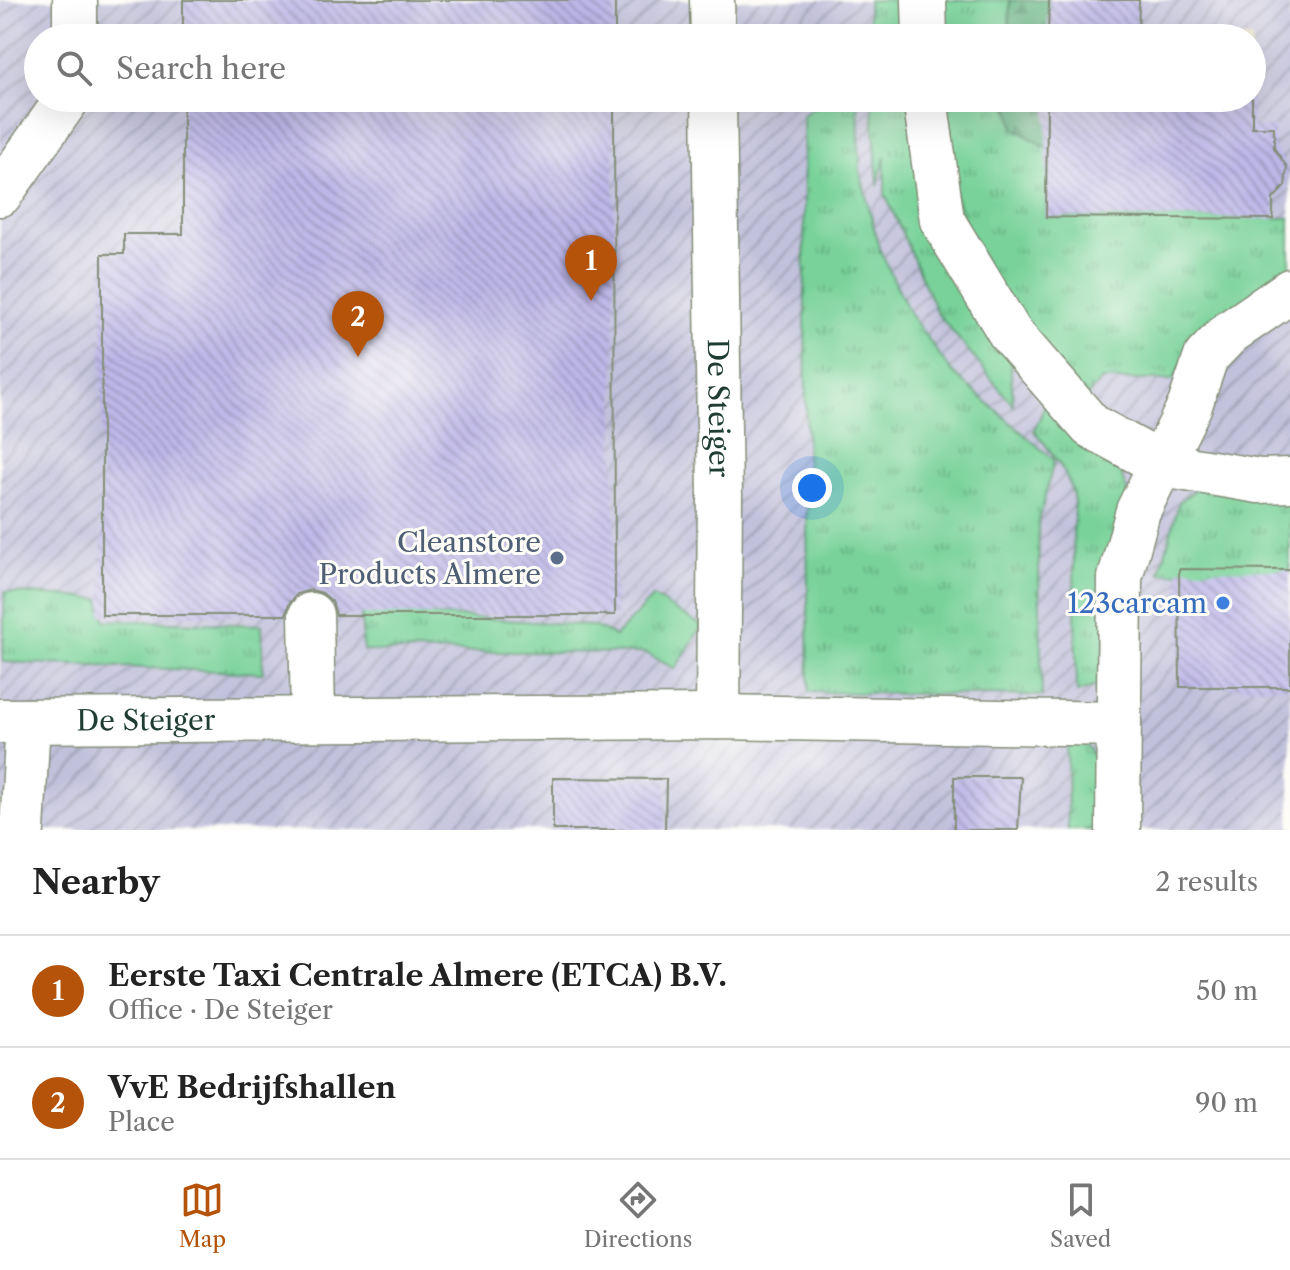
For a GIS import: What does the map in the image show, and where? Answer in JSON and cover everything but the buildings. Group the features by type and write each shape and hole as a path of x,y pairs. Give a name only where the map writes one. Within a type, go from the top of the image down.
{"street":[{"path":"75,0 75,24"},
{"path":"712,0 713,24"},
{"path":"924,0 925,24"},
{"path":"9,165 56,112"},
{"name":"De Steiger","path":"714,112 720,497 718,717"},
{"path":"927,112 942,220 1010,333 1091,426 1163,465 1259,481 1290,480"},
{"path":"1118,830 1120,578 1138,511 1190,405 1206,357 1229,333 1290,291"},
{"path":"311,615 313,719"},
{"name":"De Steiger","path":"22,830 14,721 718,717 1119,724"}],"shaded area":[{"path":"0,0 1290,0 1290,830 0,830"}],"green space":[{"path":"868,0 918,0 919,24 869,24"},
{"path":"940,0 1010,0 1009,24 941,24"},
{"path":"1010,0 1050,0 1049,24 1009,24"},
{"path":"807,112 858,112 860,171 879,248 910,314 952,372 1054,460 1038,525 1042,696 809,692 803,115"},
{"path":"873,112 927,112 1010,353 1013,405 937,313 885,194 885,156 878,186"},
{"path":"945,112 1011,112 1048,149 1046,217 1290,218 1290,271 1189,351 1173,380 1102,380 1085,398 1031,337 953,210"},
{"path":"1011,112 1049,112 1048,149 1014,128"},
{"path":"1049,396 1096,453 1121,474 1127,491 1099,685 1077,693 1074,500 1066,476 1034,431"},
{"path":"1203,484 1290,485 1290,572 1160,573 1179,502"},
{"path":"5,592 100,599 105,620 262,625 263,673 3,662"},
{"path":"653,597 702,626 675,669 646,653 363,651 361,610 593,626 615,636"},
{"path":"1067,739 1085,742 1097,761 1103,830 1068,830"}],"place":[{"name":"Eerste Taxi Centrale Almere (ETCA) B.V.","path":"591,301"},
{"name":"VvE Bedrijfshallen","path":"358,357"},
{"name":"Cleanstore Products Almere","path":"557,558"},
{"name":"123carcam","path":"1223,603"}]}
